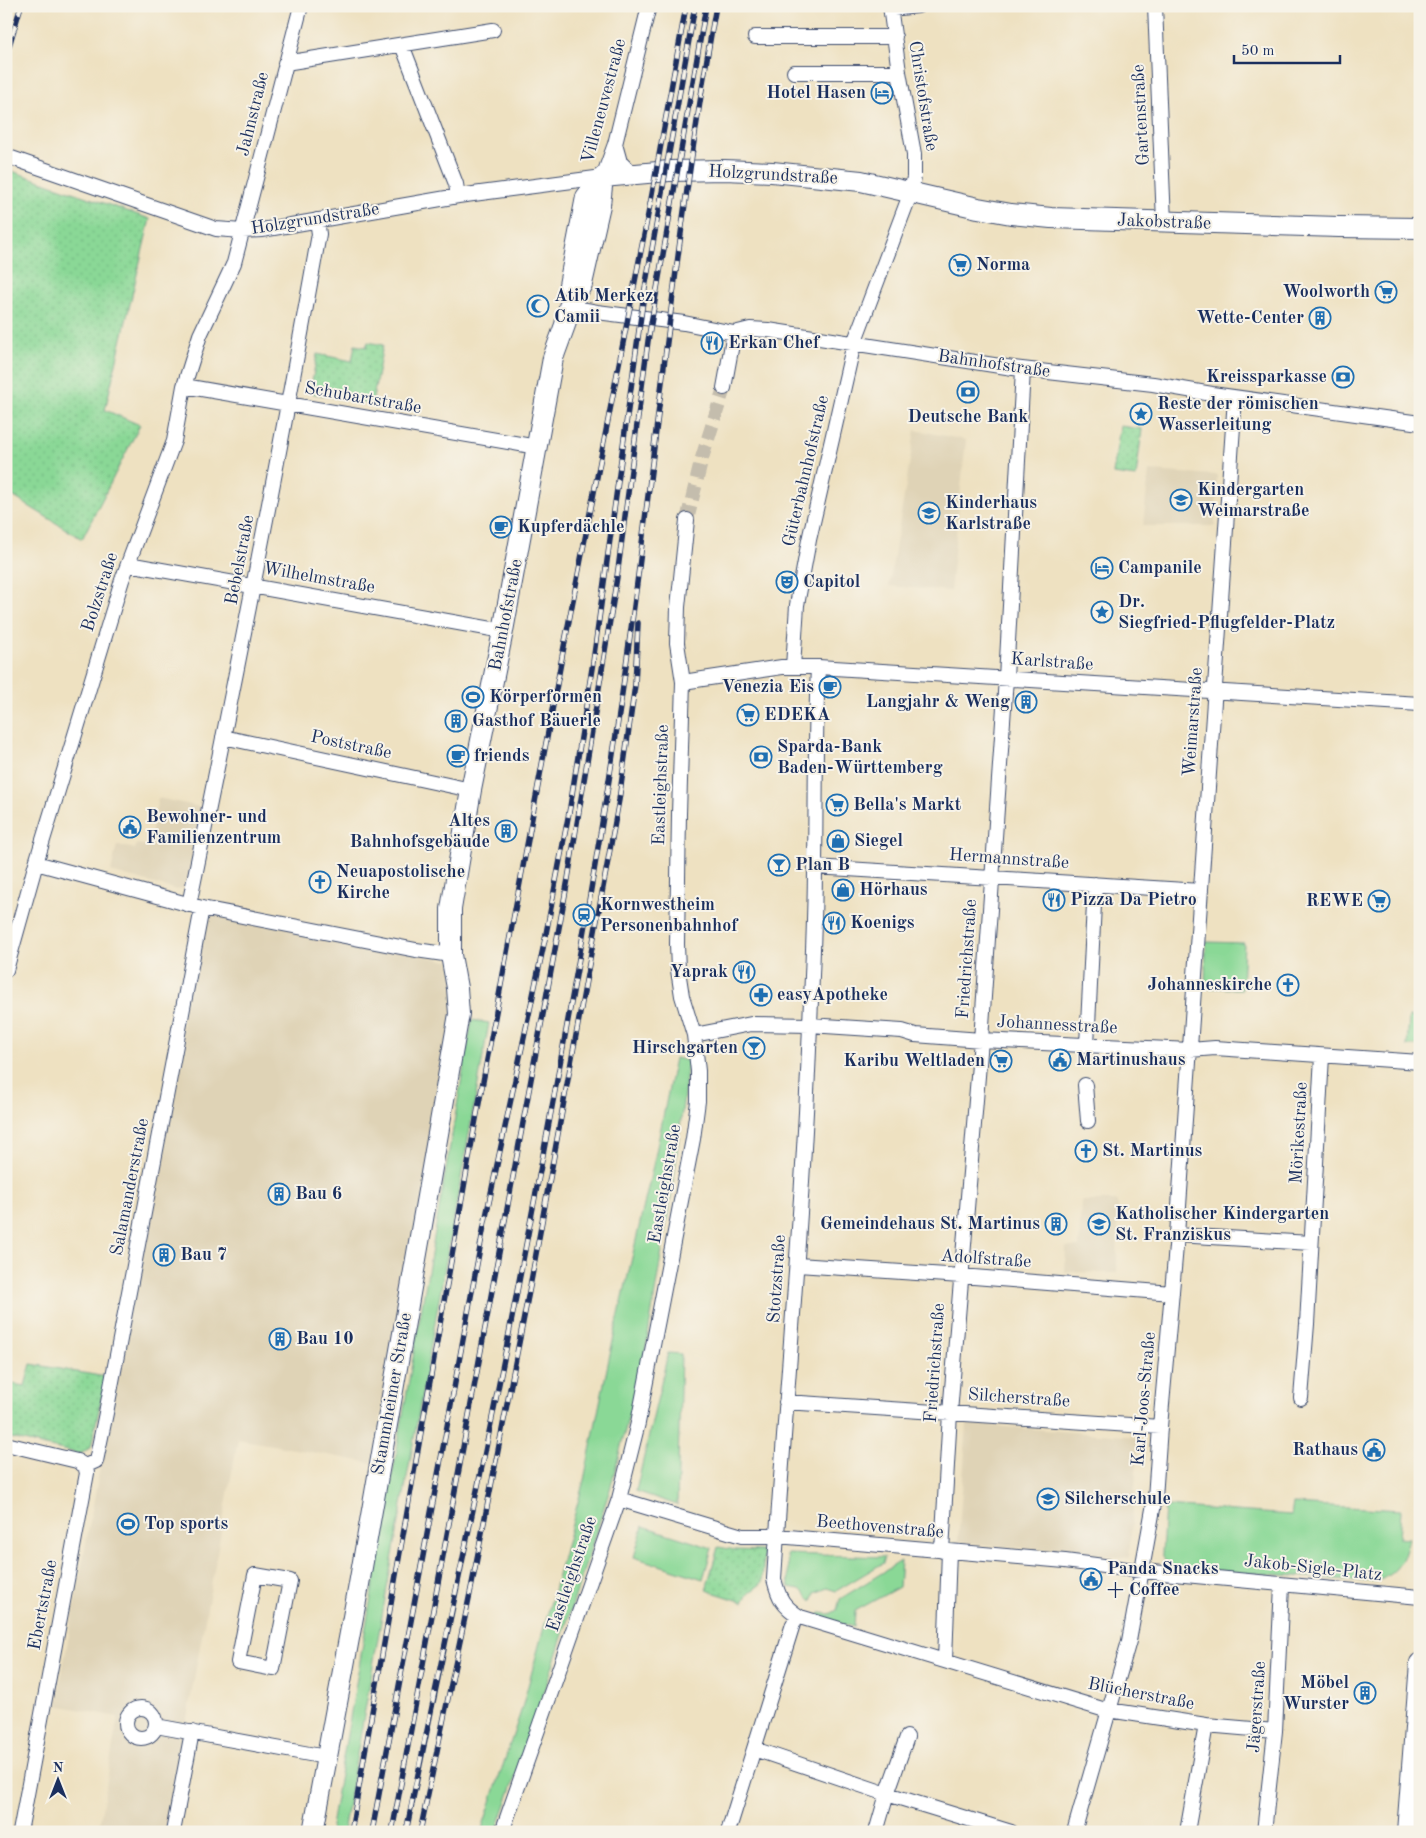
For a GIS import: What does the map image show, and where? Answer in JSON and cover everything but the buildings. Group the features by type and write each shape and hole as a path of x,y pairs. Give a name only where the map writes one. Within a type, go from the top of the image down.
{"main road":[{"name":"Holzgrundstraße","path":"602,177 669,171 725,170 772,172 861,181 911,192"},
{"name":"Bahnhofstraße","path":"450,955 451,910 471,790 503,631 553,358 565,325 569,307 570,281 586,197 602,177"},
{"name":"Jakobstraße","path":"911,192 1011,214 1091,220 1348,228 1420,228"},
{"name":"Stammheimer Straße","path":"313,1832 358,1590 459,1014 457,988 450,955"},
{"path":"1407,1832 1420,1663"}],"street":[{"name":"Jahnstraße","path":"242,231 301,6"},
{"name":"Villeneuvestraße","path":"602,177 615,144 649,6"},
{"path":"890,7 918,6"},
{"name":"Gartenstraße","path":"1154,6 1164,222"},
{"name":"Christofstraße","path":"854,343 911,192 914,177 914,154 899,72 890,7"},
{"path":"285,63 493,30"},
{"path":"755,37 895,37"},
{"path":"402,45 456,184 458,196"},
{"path":"794,72 899,72"},
{"path":"615,144 620,162 634,175"},
{"name":"Holzgrundstraße","path":"6,156 216,229 242,231 262,230 458,196 602,177"},
{"name":"Bebelstraße","path":"195,907 223,737 289,405 320,234 317,220"},
{"name":"Bolzstraße","path":"6,970 36,863 128,564 174,441 184,386 200,335 234,262 242,231"},
{"name":"Bahnhofstraße","path":"569,307 684,323 734,333 750,329 768,330 1023,370 1153,384 1235,398 1420,423"},
{"path":"724,388 734,333"},
{"name":"Güterbahnhofstraße","path":"793,667 797,605 809,540 854,343"},
{"name":"Friedrichstraße","path":"945,1660 945,1551 950,1413 981,1040 1006,678 1023,370"},
{"name":"Schubartstraße","path":"184,386 537,447"},
{"name":"Weimarstraße","path":"1190,1050 1213,691 1235,398"},
{"name":"Eastleighstraße","path":"502,1832 618,1499 638,1423 698,1101 698,1071 694,1035 684,1005 678,970 678,814 683,682 677,644 678,607 687,520"},
{"name":"Wilhelmstraße","path":"128,564 503,631"},
{"name":"Karlstraße","path":"683,682 793,667 818,667 1420,704"},
{"name":"Stotzstraße","path":"777,1536 798,1265 810,1025 818,667"},
{"name":"Poststraße","path":"223,737 471,790"},
{"path":"36,863 195,907 450,955"},
{"name":"Hermannstraße","path":"815,867 991,876 1201,891"},
{"path":"1087,1045 1094,884"},
{"name":"Salamanderstraße","path":"85,1466 96,1461 109,1399 195,907"},
{"name":"Johannesstraße","path":"694,1035 751,1024 810,1025 902,1031 914,1036 1190,1050 1215,1048 1420,1062"},
{"name":"Karl-Joos-Straße","path":"1074,1832 1129,1641 1155,1498 1190,1050"},
{"name":"Mörikestraße","path":"1301,1398 1322,1056"},
{"path":"1085,1084 1088,1121"},
{"path":"1177,1235 1311,1243"},
{"name":"Adolfstraße","path":"798,1265 1172,1293"},
{"name":"Silcherstraße","path":"786,1402 1160,1427"},
{"path":"6,1444 77,1461 85,1466"},
{"name":"Ebertstraße","path":"20,1832 87,1473 85,1466"},
{"name":"Beethovenstraße","path":"618,1499 742,1536 777,1536 1066,1561 1142,1571"},
{"name":"Blücherstraße","path":"777,1536 774,1579 778,1594 786,1608 800,1617 1108,1710 1206,1725 1276,1731"},
{"name":"Jakob-Sigle-Platz","path":"1142,1571 1420,1597"},
{"path":"255,1575 290,1581 273,1669 238,1662 255,1575"},
{"name":"Jägerstraße","path":"1264,1832 1276,1731 1282,1585"},
{"path":"728,1832 793,1624"},
{"path":"1188,1832 1206,1725"},
{"path":"156,1726 326,1757"},
{"path":"174,1832 192,1732"},
{"path":"876,1832 886,1794 907,1737"},
{"path":"754,1749 886,1794 1011,1832"}],"shaded area":[{"name":"Kinderhaus Karlstraße","path":"915,430 966,440 950,591 889,586"},
{"name":"Kindergarten Weimarstraße","path":"1149,471 1217,475 1215,526 1143,526"},
{"path":"158,798 205,808 189,882 185,887 177,890 111,872 117,845 135,849 137,844 149,846"},
{"path":"204,905 452,962 456,1014 372,1463 238,1439 166,1832 98,1832 118,1717 56,1705"},
{"name":"Katholischer Kindergarten St. Franziskus","path":"1081,1201 1118,1201 1117,1273 1065,1272 1066,1247 1079,1247"},
{"name":"Silcherschule","path":"967,1424 1139,1437 1129,1558 958,1542"}],"green space":[{"path":"6,169 150,219 105,410 140,425 82,539 6,492"},
{"path":"368,342 383,345 372,404 310,393 317,354 352,361 355,345 366,347"},
{"path":"1120,426 1142,429 1136,477 1113,474"},
{"path":"1206,942 1244,943 1242,989 1205,988"},
{"path":"1409,1017 1420,1018 1420,1046 1407,1046"},
{"path":"472,1020 489,1023 343,1832 330,1832"},
{"path":"675,1058 688,1061 674,1178 646,1347 611,1486 529,1739 496,1832 481,1832 522,1708 584,1480"},
{"path":"668,1353 681,1354 677,1505 636,1491"},
{"path":"31,1364 106,1377 91,1447 81,1454 6,1437 6,1383 25,1386"},
{"path":"1293,1504 1401,1510 1399,1538 1409,1539 1402,1560 1395,1570 1376,1582 1172,1567 1165,1561 1162,1553 1165,1506 1291,1515"},
{"path":"643,1526 712,1548 703,1579 634,1557"},
{"path":"718,1547 764,1551 762,1583 748,1594 743,1602 706,1590"},
{"path":"787,1554 885,1557 883,1563 836,1591 827,1588 815,1593 812,1601 800,1589 789,1587"},
{"path":"901,1561 899,1587 855,1611 854,1627 818,1617 820,1613 830,1614 837,1610 840,1599"}],"tunnel":[{"path":"687,520 702,458 724,388"}],"railway":[{"path":"6,56 21,6"},
{"path":"351,1832 474,1130 686,6"},
{"path":"372,1832 484,1226 545,939 570,807 593,662 644,294 695,6"},
{"path":"392,1832 568,879 617,577 648,341 706,6"},
{"path":"406,1832 506,1349 592,884 633,615 684,208 716,6"},
{"path":"420,1832 472,1584 532,1276 619,800 635,685 638,623"}],"place":[{"name":"Hotel Hasen","path":"882,93"},
{"name":"Norma","path":"960,265"},
{"name":"Woolworth","path":"1386,292"},
{"name":"Atib Merkez Camii","path":"538,306"},
{"name":"Wette-Center","path":"1320,318"},
{"name":"Erkan Chef","path":"712,343"},
{"name":"Kreissparkasse","path":"1343,377"},
{"name":"Deutsche Bank","path":"968,392"},
{"name":"Reste der römischen Wasserleitung","path":"1141,414"},
{"name":"Kindergarten Weimarstraße","path":"1181,500"},
{"name":"Kinderhaus Karlstraße","path":"929,513"},
{"name":"Kupferdächle","path":"501,527"},
{"name":"Campanile","path":"1102,568"},
{"name":"Capitol","path":"787,582"},
{"name":"Dr. Siegfried-Pflugfelder-Platz","path":"1102,612"},
{"name":"Venezia Eis","path":"830,687"},
{"name":"Körperformen","path":"473,697"},
{"name":"Langjahr & Weng","path":"1026,702"},
{"name":"EDEKA","path":"748,715"},
{"name":"Gasthof Bäuerle","path":"456,721"},
{"name":"friends","path":"458,756"},
{"name":"Sparda-Bank Baden-Württemberg","path":"761,757"},
{"name":"Bella's Markt","path":"837,805"},
{"name":"Bewohner- und Familienzentrum","path":"130,827"},
{"name":"Altes Bahnhofsgebäude","path":"506,831"},
{"name":"Siegel","path":"838,841"},
{"name":"Plan B","path":"779,865"},
{"name":"Neuapostolische Kirche","path":"320,882"},
{"name":"Hörhaus","path":"843,890"},
{"name":"Pizza Da Pietro","path":"1054,900"},
{"name":"REWE","path":"1379,901"},
{"name":"Kornwestheim Personenbahnhof","path":"584,915"},
{"name":"Koenigs","path":"834,923"},
{"name":"Yaprak","path":"744,972"},
{"name":"Johanneskirche","path":"1288,985"},
{"name":"easyApotheke","path":"761,995"},
{"name":"Hirschgarten","path":"754,1048"},
{"name":"Martinushaus","path":"1060,1060"},
{"name":"Karibu Weltladen","path":"1001,1061"},
{"name":"St. Martinus","path":"1086,1151"},
{"name":"Bau 6","path":"279,1194"},
{"name":"Gemeindehaus St. Martinus","path":"1056,1224"},
{"name":"Katholischer Kindergarten St. Franziskus","path":"1099,1224"},
{"name":"Bau 7","path":"164,1255"},
{"name":"Bau 10","path":"280,1339"},
{"name":"Rathaus","path":"1374,1450"},
{"name":"Silcherschule","path":"1048,1499"},
{"name":"Top sports","path":"128,1524"},
{"name":"Panda Snacks + Coffee","path":"1091,1579"},
{"name":"Möbel Wurster","path":"1365,1693"}]}
